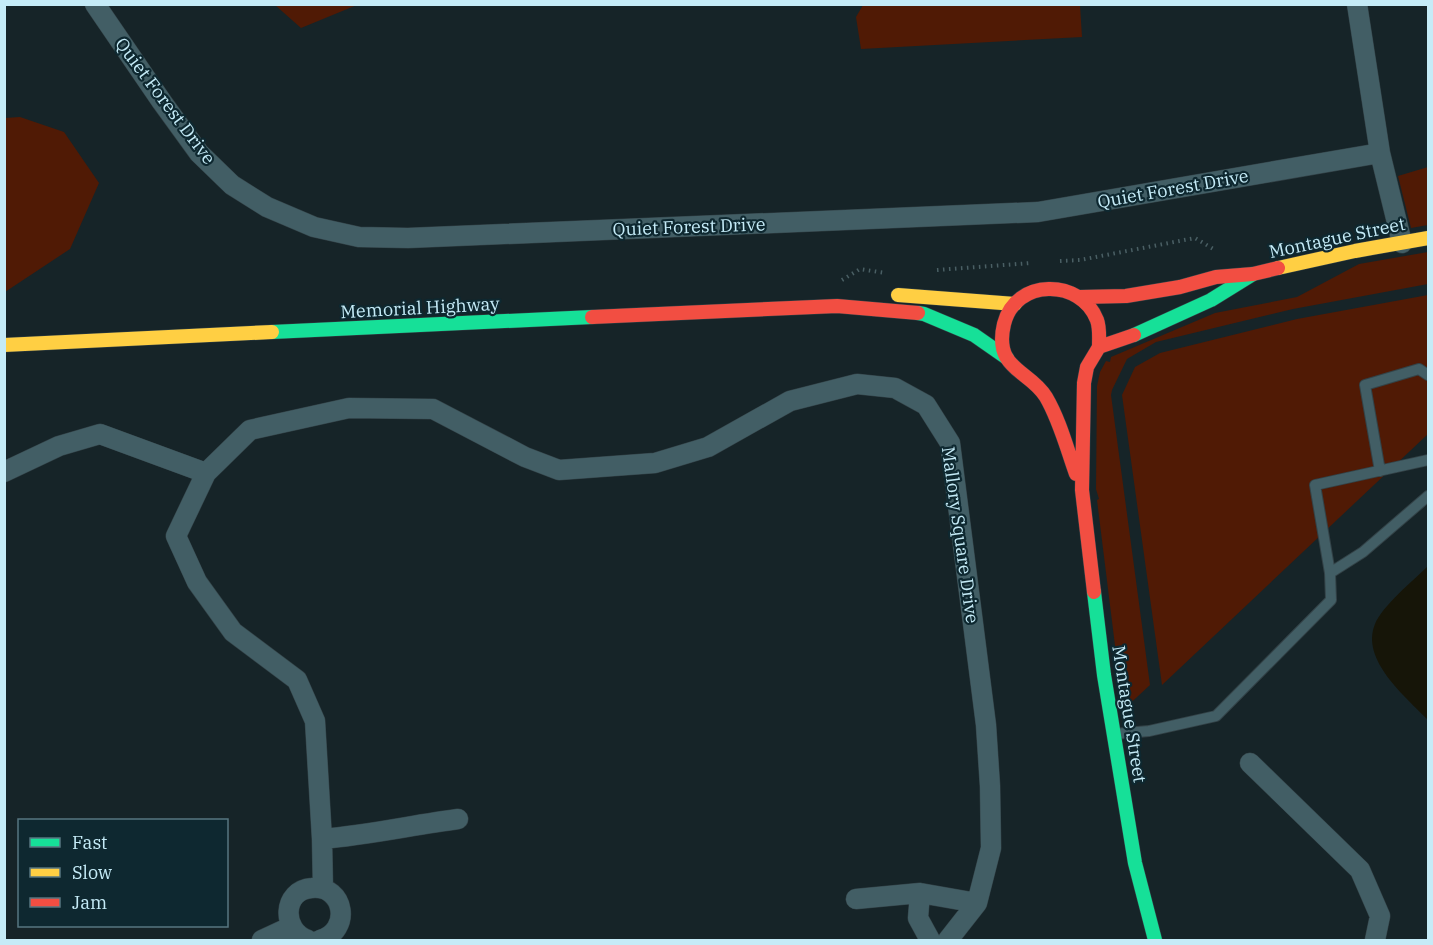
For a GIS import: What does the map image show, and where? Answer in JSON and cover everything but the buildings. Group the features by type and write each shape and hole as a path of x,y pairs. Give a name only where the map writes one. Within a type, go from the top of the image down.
{"street":[{"name":"Quiet Forest Drive","path":"95,4 199,153 232,185 267,207 314,227 359,237 408,238 1038,212 1380,153"},
{"path":"1357,4 1380,153 1402,243"},
{"name":"Montague Street","path":"1080,297 1126,296 1180,287 1216,277 1253,274 1355,251 1428,238"},
{"name":"Montague Street","path":"1155,940 1135,863 1104,675 1082,490 1084,383 1088,367 1099,347 1140,333 1211,300 1253,274"},
{"path":"1007,358 1003,343 1003,326 1009,311 1020,299 1034,290 1050,287 1066,289 1080,297 1090,307 1097,319 1100,333 1099,347"},
{"name":"Memorial Highway","path":"837,306 884,295 1015,304"},
{"name":"Memorial Highway","path":"4,345 837,306 924,314 974,335 1007,358 1016,370 1036,384 1047,398"},
{"name":"Mallory Square Drive","path":"322,889 322,839 315,721 297,680 233,632 197,582 176,536 206,473 250,430 349,408 433,409 525,457 559,470 656,463 708,447 790,401 857,384 895,388 926,405 950,443 986,725 991,848 977,903 948,940"},
{"name":"Montague Street","path":"1047,398 1082,490"},
{"path":"4,472 59,446 100,434 206,473"},
{"path":"1250,763 1360,870 1380,916 1375,940"},
{"path":"322,839 364,835 458,819"},
{"path":"314,887 322,889 331,893 337,900 340,909 338,926 333,934 320,940 295,934 287,918 291,901 305,889 314,887"},
{"path":"856,899 920,892 977,903"},
{"path":"920,892 918,918 930,940"},
{"path":"262,940 290,927"}],"lane":[{"path":"1380,471 1365,385 1419,369 1428,375"},
{"path":"1113,734 1149,731 1216,716 1331,600 1330,573 1315,485 1428,460"},
{"path":"1330,573 1363,552 1428,495"}],"path":[{"path":"1057,262 1080,260 1195,238"},
{"path":"932,270 1033,263"},
{"path":"860,269 890,273"}],"shaded area":[{"path":"275,5 357,5 301,28"},
{"path":"863,5 1080,5 1082,37 861,49 856,17"},
{"path":"20,117 64,132 99,183 70,249 5,292 5,118"},
{"path":"1428,167 1428,225 1411,228 1398,176"},
{"path":"1428,252 1428,284 1293,309 1156,342 1127,359 1111,395 1150,685 1123,710 1096,489 1097,386 1100,372 1106,361 1110,362 1111,357 1215,313 1297,297 1359,264"},
{"path":"1428,295 1428,434 1162,685 1122,395 1135,367 1160,353 1297,319"},
{"path":"1428,566 1428,720 1398,689 1379,664 1372,638 1375,624 1384,609"}],"traffic: fast":[{"path":"1134,335 1211,300 1253,274"},
{"path":"918,313 974,335 1007,358"},
{"path":"272,332 592,317"},
{"path":"1094,592 1104,675 1135,863 1155,940"}],"traffic: slow":[{"path":"1278,268 1428,238"},
{"path":"898,295 1015,304"},
{"path":"4,345 272,332"}],"traffic: jam":[{"path":"1080,297 1126,296 1180,287 1216,277 1253,274 1278,268"},
{"path":"1076,474 1059,425 1046,397 1008,360 1002,339 1004,324 1010,309 1021,298 1034,291 1049,289 1063,291 1077,296 1089,306 1098,323 1099,347"},
{"path":"592,317 837,306 918,313"},
{"path":"1094,592 1082,490 1084,383 1087,367 1099,347 1134,335"}]}
